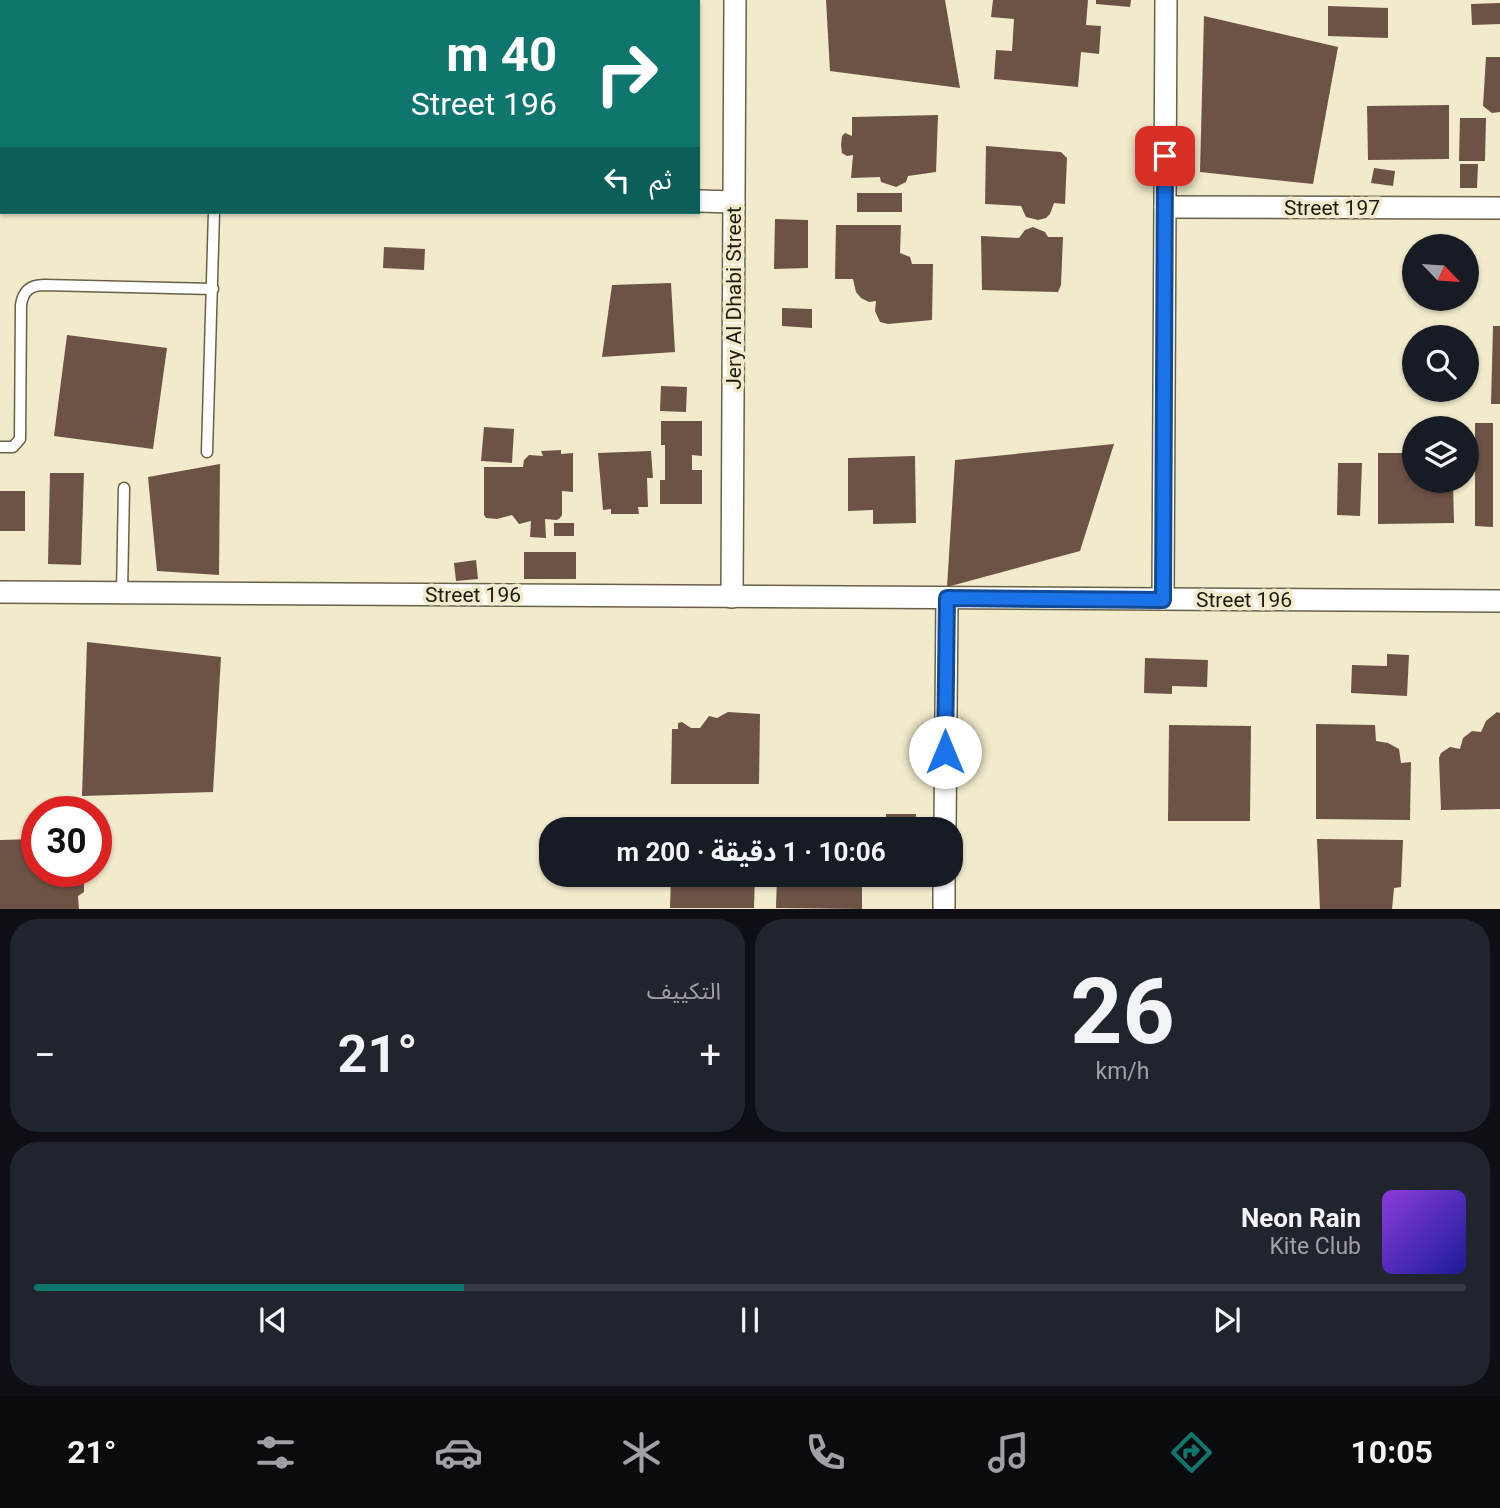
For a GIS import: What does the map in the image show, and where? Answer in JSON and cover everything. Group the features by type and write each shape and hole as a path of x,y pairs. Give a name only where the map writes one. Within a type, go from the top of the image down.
{"street":[{"name":"Jery Al Dhabi Street","path":"732,597 735,0"},
{"path":"1163,600 1166,0"},
{"path":"700,201 734,202"},
{"name":"Street 197","path":"1165,207 1500,208"},
{"name":"Street 196","path":"0,592 1500,601"},
{"path":"944,817 947,598"},
{"path":"944,887 944,909"}],"lane":[{"path":"207,452 214,214"},
{"path":"0,447 13,447 20,439 21,305 22,298 30,287 44,285 212,289"},
{"path":"122,593 124,488"}],"building":[{"path":"826,0 945,0 960,88 830,71"},
{"path":"993,0 1088,0 1086,25 1101,26 1099,54 1081,52 1078,87 994,79 996,50 1012,51 1014,19 991,17"},
{"path":"1096,0 1131,0 1130,7 1096,4"},
{"path":"1500,3 1500,24 1472,25 1471,4"},
{"path":"1328,6 1388,8 1388,38 1328,36"},
{"path":"1204,16 1338,47 1313,184 1200,172"},
{"path":"1486,57 1500,57 1500,112 1492,113 1483,106"},
{"path":"1449,105 1449,159 1368,160 1367,106"},
{"path":"938,115 936,172 908,176 906,182 896,187 881,182 880,177 851,178 853,155 842,153 841,145 845,133 852,136 852,117"},
{"path":"1460,118 1486,118 1485,161 1459,161"},
{"path":"986,146 1061,152 1067,158 1065,204 1054,203 1050,214 1038,220 1026,217 1021,206 985,204"},
{"path":"1460,164 1478,164 1477,188 1460,188"},
{"path":"1374,168 1395,171 1393,186 1371,183"},
{"path":"857,193 902,193 902,212 857,212"},
{"path":"775,219 808,220 808,268 774,269"},
{"path":"836,225 901,225 900,253 910,257 912,264 933,264 932,320 888,324 880,322 875,311 876,301 869,302 861,298 856,292 853,279 835,279"},
{"path":"1033,227 1045,232 1048,237 1063,237 1061,285 1058,292 982,290 981,236 1019,238 1025,230"},
{"path":"384,247 425,249 424,270 383,268"},
{"path":"671,283 675,352 602,357 612,285"},
{"path":"782,308 812,309 812,328 782,326"},
{"path":"1493,326 1500,326 1500,404 1491,404"},
{"path":"67,335 167,348 153,449 54,436"},
{"path":"661,386 687,387 686,412 660,411"},
{"path":"661,421 702,421 702,456 692,455 692,470 702,470 702,504 660,504 660,480 665,480 665,445 661,445"},
{"path":"1479,423 1493,423 1493,527 1475,526 1475,493 1479,493"},
{"path":"484,427 514,429 512,463 481,461"},
{"path":"1114,444 1080,551 947,587 955,460"},
{"path":"561,450 561,454 573,453 573,492 562,491 560,518 545,519 546,538 530,537 531,521 519,524 512,515 497,519 486,518 484,467 523,467 524,460 529,455 543,456 541,451"},
{"path":"651,451 653,478 647,478 648,507 638,507 639,514 611,514 611,509 603,510 598,453"},
{"path":"1378,453 1402,453 1402,493 1453,493 1454,523 1378,524"},
{"path":"915,456 916,523 873,524 873,510 848,511 848,458"},
{"path":"1338,463 1362,463 1360,516 1337,515"},
{"path":"220,464 219,575 157,571 148,477"},
{"path":"50,473 84,473 81,565 48,564"},
{"path":"0,491 25,491 25,531 0,531"},
{"path":"554,523 574,523 574,536 554,536"},
{"path":"524,552 576,552 576,579 524,579"},
{"path":"476,560 478,579 456,581 454,563"},
{"path":"87,642 221,657 213,792 82,796"},
{"path":"1387,654 1409,655 1407,696 1351,693 1352,665 1387,666"},
{"path":"1145,658 1208,660 1207,687 1172,686 1172,694 1144,693"},
{"path":"728,712 760,714 759,784 671,784 672,729 678,729 678,723 682,722 691,728 700,728 709,716 717,718"},
{"path":"1497,712 1500,713 1500,809 1441,810 1441,753 1450,747 1460,749 1463,738 1472,731 1481,732 1486,721"},
{"path":"1316,724 1375,725 1376,741 1399,749 1401,763 1411,762 1410,820 1316,819"},
{"path":"1169,725 1251,726 1250,821 1168,821"},
{"path":"886,814 916,814 916,817 886,817"},
{"path":"21,839 21,887 84,887 84,892 78,896 79,909 0,909 0,840"},
{"path":"1317,839 1403,840 1401,887 1394,888 1392,909 1320,909"},
{"path":"671,887 755,887 754,908 670,908"},
{"path":"777,887 862,887 862,909 776,908"}],"route":[{"path":"945,752 947,598 1163,600 1165,156"}]}
